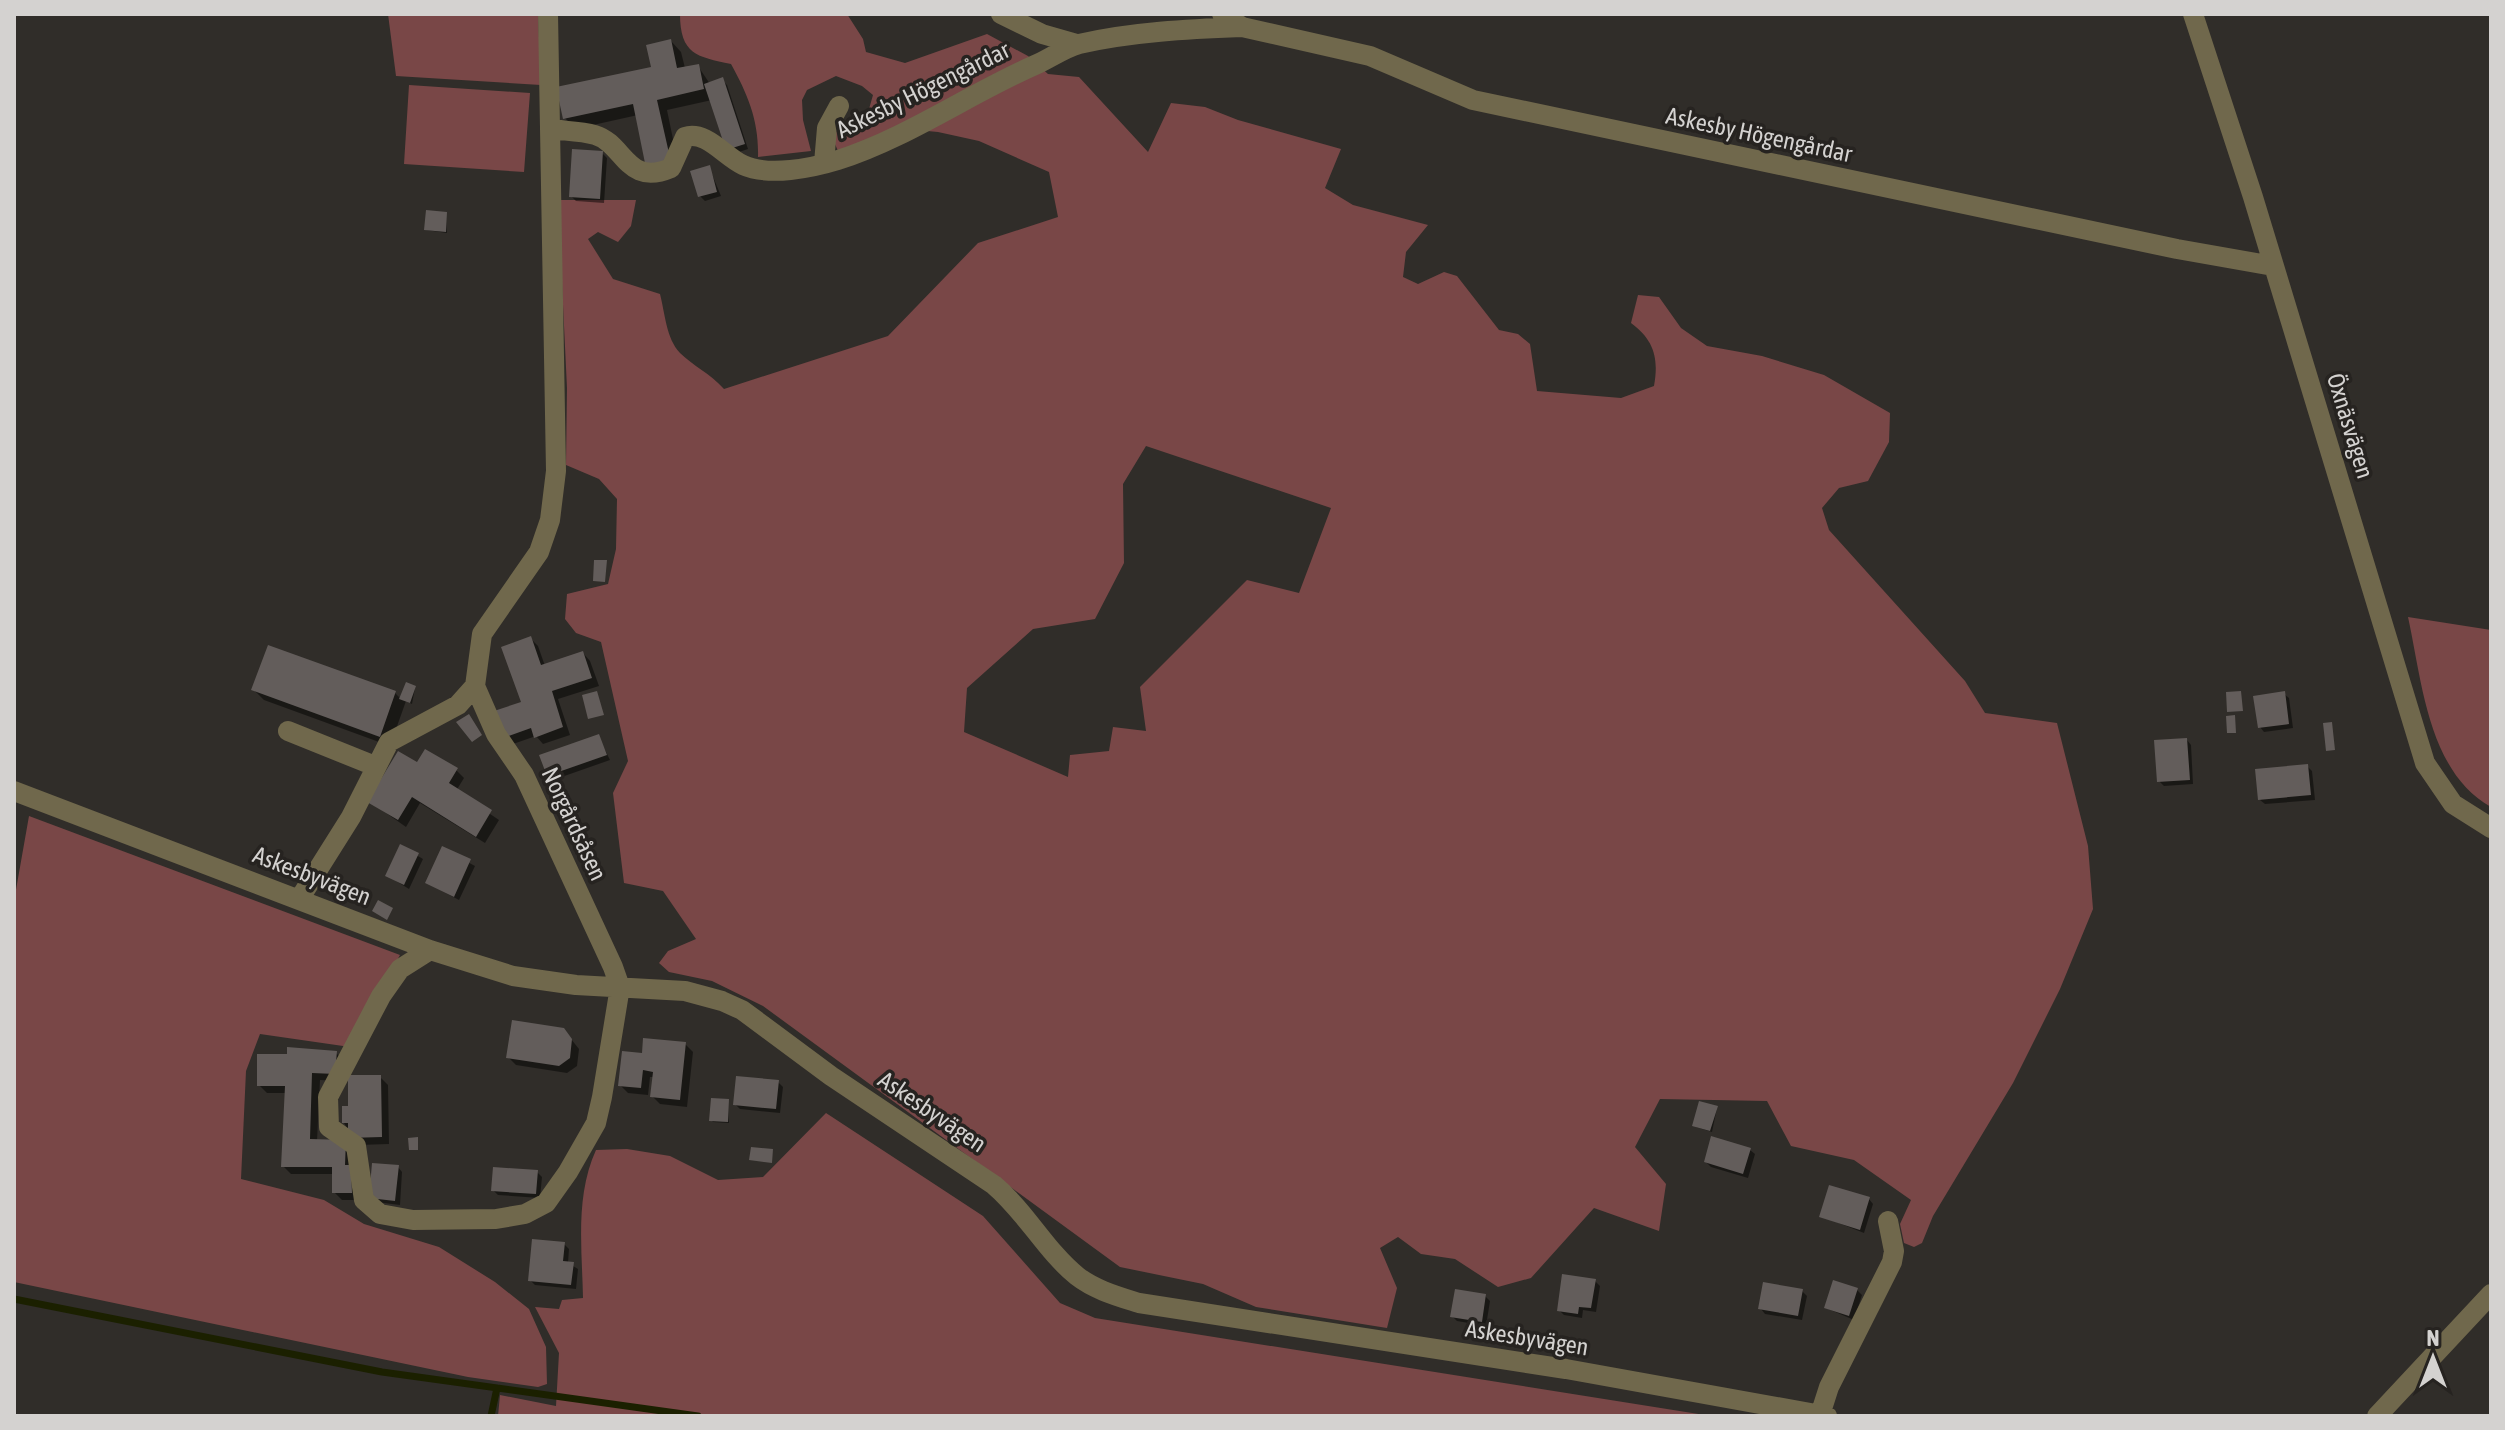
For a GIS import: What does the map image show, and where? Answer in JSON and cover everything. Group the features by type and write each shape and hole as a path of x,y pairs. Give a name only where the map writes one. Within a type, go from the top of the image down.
{"street":[{"path":"300,898 351,817 389,742 458,705 475,686 482,634 539,552 550,520 556,471 548,14"},
{"name":"Askesby Högengårdar","path":"1001,14 1042,34 1077,44"},
{"name":"Askesby Högengårdar","path":"1222,14 1242,27"},
{"name":"Öxnäsvägen","path":"2193,14 2425,763 2453,804 2491,828"},
{"name":"Askesby Högengårdar","path":"550,129 595,135 621,159 651,173 671,168 685,137 700,136 745,166 791,170 824,163 885,142 990,85 1077,44 1139,34 1242,27 1370,56 1485,103 2192,252 2273,266"},
{"path":"824,163 827,128 839,106"},
{"name":"Norgårdsåsen","path":"475,686 496,734 524,775 620,987"},
{"path":"288,731 375,766"},
{"name":"Askesbyvägen","path":"14,791 430,950 513,976 702,994 742,1010 831,1076 994,1185 1026,1214 1064,1264 1099,1290 1139,1303 1566,1369 1824,1415"},
{"path":"430,950 393,976 328,1097 329,1127 356,1146 360,1156 364,1200 380,1214 392,1218 439,1222 496,1219 525,1214 546,1203 596,1123 620,987"},
{"path":"1824,1415 1829,1387 1892,1262 1894,1251 1888,1221"},
{"path":"2377,1416 2491,1294"}],"shaded area":[{"path":"388,14 538,14 541,85 396,76"},
{"path":"680,14 847,14 863,39 866,52 905,63 987,34 1028,56 1048,74 1079,77 1148,152 1171,103 1205,107 1238,120 1341,149 1325,188 1353,205 1428,225 1406,252 1403,277 1418,284 1444,272 1457,276 1499,330 1518,334 1530,344 1537,391 1621,398 1654,386 1656,367 1653,350 1645,336 1631,323 1638,295 1659,297 1681,328 1707,346 1762,356 1824,375 1890,413 1889,442 1868,481 1839,488 1822,508 1829,530 1965,681 1985,713 2057,723 2088,846 2093,909 2060,989 2013,1083 1933,1216 1922,1243 1914,1247 1904,1243 1900,1224 1911,1200 1854,1160 1791,1146 1767,1101 1660,1099 1635,1147 1666,1184 1659,1231 1594,1208 1531,1278 1498,1287 1455,1259 1421,1254 1398,1237 1380,1248 1397,1288 1387,1328 1256,1307 1203,1284 1120,1267 763,1006 712,981 669,972 659,963 668,951 696,939 663,891 624,883 613,793 628,761 601,642 576,633 565,619 567,594 608,584 616,549 617,499 599,479 566,465 567,388 558,200 636,200 631,226 618,242 598,232 588,239 613,279 660,294 675,347 724,389 888,336 978,243 1058,217 1049,172 979,141 906,129 838,151 832,137 841,126 856,127 865,123 873,95 862,86 836,76 807,90 802,100 803,120 811,151 758,157 757,132 751,109 731,64 700,56 693,51 683,38","holes":["1146,446 1331,508 1299,593 1247,580 1140,687 1146,731 1113,727 1109,751 1070,755 1068,777 964,732 967,688 1033,629 1095,619 1124,563 1123,484"]},
{"path":"409,85 530,93 524,172 404,164"},
{"path":"2408,617 2491,630 2491,807 2470,791 2453,772 2441,748 2424,696"},
{"path":"29,816 400,955 350,1047 260,1034 246,1071 241,1179 324,1200 364,1224 439,1247 495,1282 529,1309 546,1347 547,1384 538,1387 468,1377 14,1282 14,901"},
{"path":"826,1113 983,1216 1060,1303 1095,1318 1711,1416 498,1416 500,1395 556,1406 559,1353 535,1307 559,1309 562,1300 583,1298 582,1204 596,1150 627,1149 670,1156 718,1180 763,1177"}],"building":[{"path":"671,39 677,68 699,64 704,89 657,100 671,162 646,168 633,104 563,119 556,87 651,67 646,45"},
{"path":"723,77 745,144 726,150 704,84"},
{"path":"572,149 603,151 600,199 569,197"},
{"path":"710,165 717,192 698,197 690,171"},
{"path":"426,210 447,212 446,232 424,230"},
{"path":"594,560 607,560 605,582 593,581"},
{"path":"531,636 541,665 583,651 592,678 552,691 563,727 534,738 531,728 503,738 494,711 521,702 501,647"},
{"path":"268,645 396,691 380,737 251,690"},
{"path":"406,682 416,686 410,703 399,699"},
{"path":"597,691 604,715 588,719 582,695"},
{"path":"2241,691 2243,711 2227,712 2226,692"},
{"path":"2285,691 2289,724 2258,728 2253,696"},
{"path":"469,714 482,735 472,742 456,722"},
{"path":"2235,715 2236,733 2227,733 2226,716"},
{"path":"2332,722 2335,750 2326,751 2323,723"},
{"path":"599,734 607,755 547,776 539,755"},
{"path":"2187,738 2190,780 2157,782 2154,740"},
{"path":"425,749 458,768 449,783 492,810 476,837 412,797 398,820 367,802 398,751 417,762"},
{"path":"2308,764 2311,795 2258,800 2255,769"},
{"path":"400,844 419,853 404,885 385,876"},
{"path":"442,846 471,859 454,897 425,883"},
{"path":"378,900 393,908 387,920 372,911"},
{"path":"512,1020 564,1028 572,1039 570,1058 559,1066 506,1058"},
{"path":"643,1038 686,1042 680,1100 650,1097 653,1072 643,1070 641,1088 618,1086 622,1051 642,1053"},
{"path":"287,1047 337,1051 335,1074 312,1073 310,1139 346,1140 345,1165 351,1165 352,1193 332,1193 332,1167 281,1167 285,1086 257,1086 257,1054 287,1054"},
{"path":"348,1075 381,1075 382,1137 348,1138 348,1123 342,1123 342,1106 348,1106"},
{"path":"736,1076 779,1080 776,1109 733,1105"},
{"path":"711,1098 729,1099 728,1122 709,1121"},
{"path":"1699,1101 1718,1106 1710,1131 1692,1126"},
{"path":"1711,1136 1751,1148 1743,1174 1704,1162"},
{"path":"418,1137 418,1150 409,1150 408,1138"},
{"path":"751,1147 773,1149 772,1163 749,1160"},
{"path":"372,1163 399,1165 395,1201 369,1198"},
{"path":"493,1167 538,1170 536,1194 491,1191"},
{"path":"1829,1185 1870,1197 1860,1230 1819,1217"},
{"path":"532,1239 565,1242 563,1261 574,1262 571,1285 528,1281"},
{"path":"1562,1274 1596,1279 1591,1308 1579,1307 1578,1314 1557,1311"},
{"path":"1833,1280 1858,1288 1849,1316 1824,1308"},
{"path":"1763,1282 1803,1289 1798,1316 1758,1309"},
{"path":"1455,1289 1486,1294 1482,1322 1450,1317"}],"waterway":[{"path":"14,1299 382,1372 698,1416"},
{"path":"491,1416 497,1388"}]}
